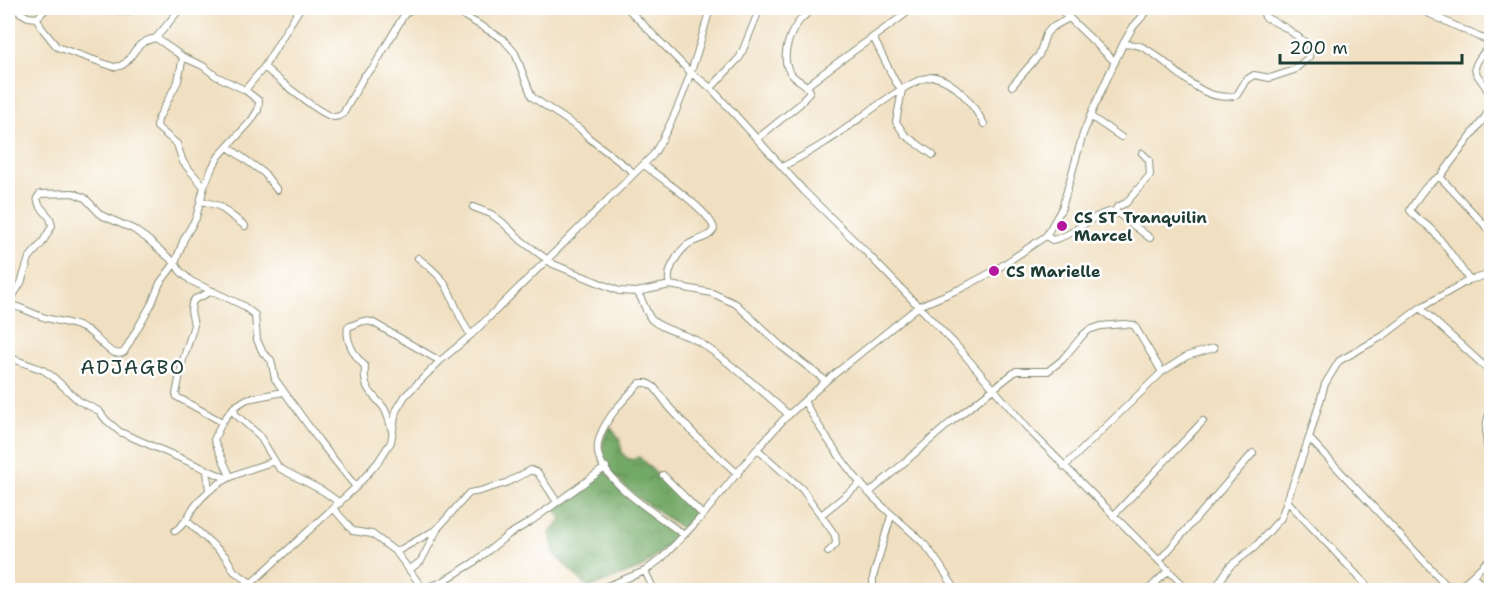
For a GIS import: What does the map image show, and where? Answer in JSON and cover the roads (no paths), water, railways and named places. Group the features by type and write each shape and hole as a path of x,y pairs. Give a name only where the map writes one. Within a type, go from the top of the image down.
{"street":[{"path":"37,18 47,8"},
{"path":"107,8 127,12 131,8"},
{"path":"245,90 264,67 300,8"},
{"path":"264,67 287,87 323,112 333,117 338,116 343,114 364,76 373,68 404,15 413,8"},
{"path":"451,8 504,39 515,53 532,97 580,129 634,173"},
{"path":"627,8 690,72 711,88 804,191 955,344 1064,466 1188,591"},
{"path":"243,591 334,509 378,462 391,442 396,411 405,396 440,361 471,335 653,155 664,138 690,72 710,8"},
{"path":"711,88 740,57 760,8"},
{"path":"758,139 800,104 810,91 793,76 787,67 786,52 796,26 815,8"},
{"path":"807,86 847,53 913,8"},
{"path":"1059,8 1115,62"},
{"path":"597,591 645,571 663,558 789,415 826,381 919,306 962,288 994,271 1046,236 1062,208 1090,116 1123,44 1133,27 1150,8"},
{"path":"1123,44 1141,46 1159,57 1183,78 1206,92 1219,97 1230,97 1237,95 1246,80 1254,75 1270,78 1294,70 1309,57 1310,46 1286,28 1265,17 1262,8"},
{"path":"1417,8 1491,42 1474,68 1491,102 1485,117 1440,177 1425,188 1410,210 1415,218 1430,227 1469,280"},
{"path":"17,9 28,17 37,18"},
{"path":"37,18 41,27 57,47 114,67 120,67 127,62 135,48 144,40 156,38 180,9"},
{"path":"1012,86 1039,55 1046,34 1051,28 1069,18"},
{"path":"873,37 895,81 902,90 896,122 905,135 933,155"},
{"path":"156,38 183,57 245,90 259,101 260,105 251,121 219,156 204,187 196,218 184,239 175,263 160,283 142,321 124,352 120,354 113,354 88,331 74,323 43,317 25,308 8,304 21,283 29,258 42,243 52,226 37,198 40,194 73,193 85,198 101,215 139,232 175,263 191,281 242,305 255,315 257,340 263,353 272,360 275,379 356,487"},
{"path":"183,57 178,81 158,119 157,127 177,144 181,150 183,162 204,187"},
{"path":"782,167 827,142 919,80 934,77 947,82 962,94 984,124"},
{"path":"1090,116 1121,137"},
{"path":"228,147 264,173 278,190"},
{"path":"1046,236 1052,240 1062,239 1091,220 1114,211 1126,203 1150,175 1149,160 1142,153"},
{"path":"644,165 697,206 713,223 712,233 687,246 677,258 669,276 670,285"},
{"path":"1440,177 1491,233"},
{"path":"202,201 219,206 245,226"},
{"path":"473,207 496,218 546,260 619,291 637,292 670,285 712,293 736,304 781,346 826,381"},
{"path":"1114,211 1150,238"},
{"path":"418,258 440,277 471,335"},
{"path":"1214,591 1230,566 1255,547 1275,526 1288,502 1325,384 1340,361 1383,336 1420,308 1469,280 1491,274"},
{"path":"213,291 195,299 192,303 194,325 183,360 176,394 177,397 222,422"},
{"path":"637,292 653,322 696,340 742,373 789,415"},
{"path":"1420,308 1491,373"},
{"path":"393,432 384,410 368,392 364,379 365,366 358,360 351,347 347,333 348,327 363,321 372,322 440,361"},
{"path":"869,493 951,422 1016,371 1048,371 1056,366 1089,330 1101,326 1130,323 1138,329 1162,372"},
{"path":"1064,466 1162,372 1187,357 1208,352 1214,348"},
{"path":"8,357 51,376 79,400 99,411 120,432 207,471 228,477"},
{"path":"684,535 620,487 598,453 603,430 619,402 640,383 647,383 654,387 669,408 696,436 738,474"},
{"path":"228,477 214,440 222,422 234,407 247,399 283,392"},
{"path":"804,401 818,425 861,483 891,516 924,545 936,559 956,591"},
{"path":"1491,406 1487,416 1486,441 1491,464"},
{"path":"234,407 235,414 259,435 275,462 284,471 323,490 340,503"},
{"path":"1113,516 1203,421"},
{"path":"1309,438 1450,591"},
{"path":"757,449 802,489 837,538 836,544 828,552"},
{"path":"1159,561 1253,453"},
{"path":"175,531 188,521 195,506 209,491 228,477 275,462"},
{"path":"334,509 353,531 372,534 396,552 423,590 442,582 473,563 508,535 530,522 606,467"},
{"path":"396,552 437,529 469,493 480,492 506,483 531,470 538,473 557,502"},
{"path":"207,471 209,491"},
{"path":"663,474 703,515"},
{"path":"821,515 861,483"},
{"path":"1288,502 1371,591"},
{"path":"873,591 873,577 891,516"},
{"path":"188,521 226,557 234,571 251,583"},
{"path":"409,570 421,561 437,529"},
{"path":"1457,591 1491,556"},
{"path":"1148,591 1169,570"},
{"path":"645,571 654,591"},
{"path":"1473,576 1486,591"}],"place":[{"name":"CS ST Tranquilin Marcel","path":"1062,226"},
{"name":"CS Marielle","path":"994,271"}],"district":[{"name":"ADJAGBO","path":"133,367"}]}
